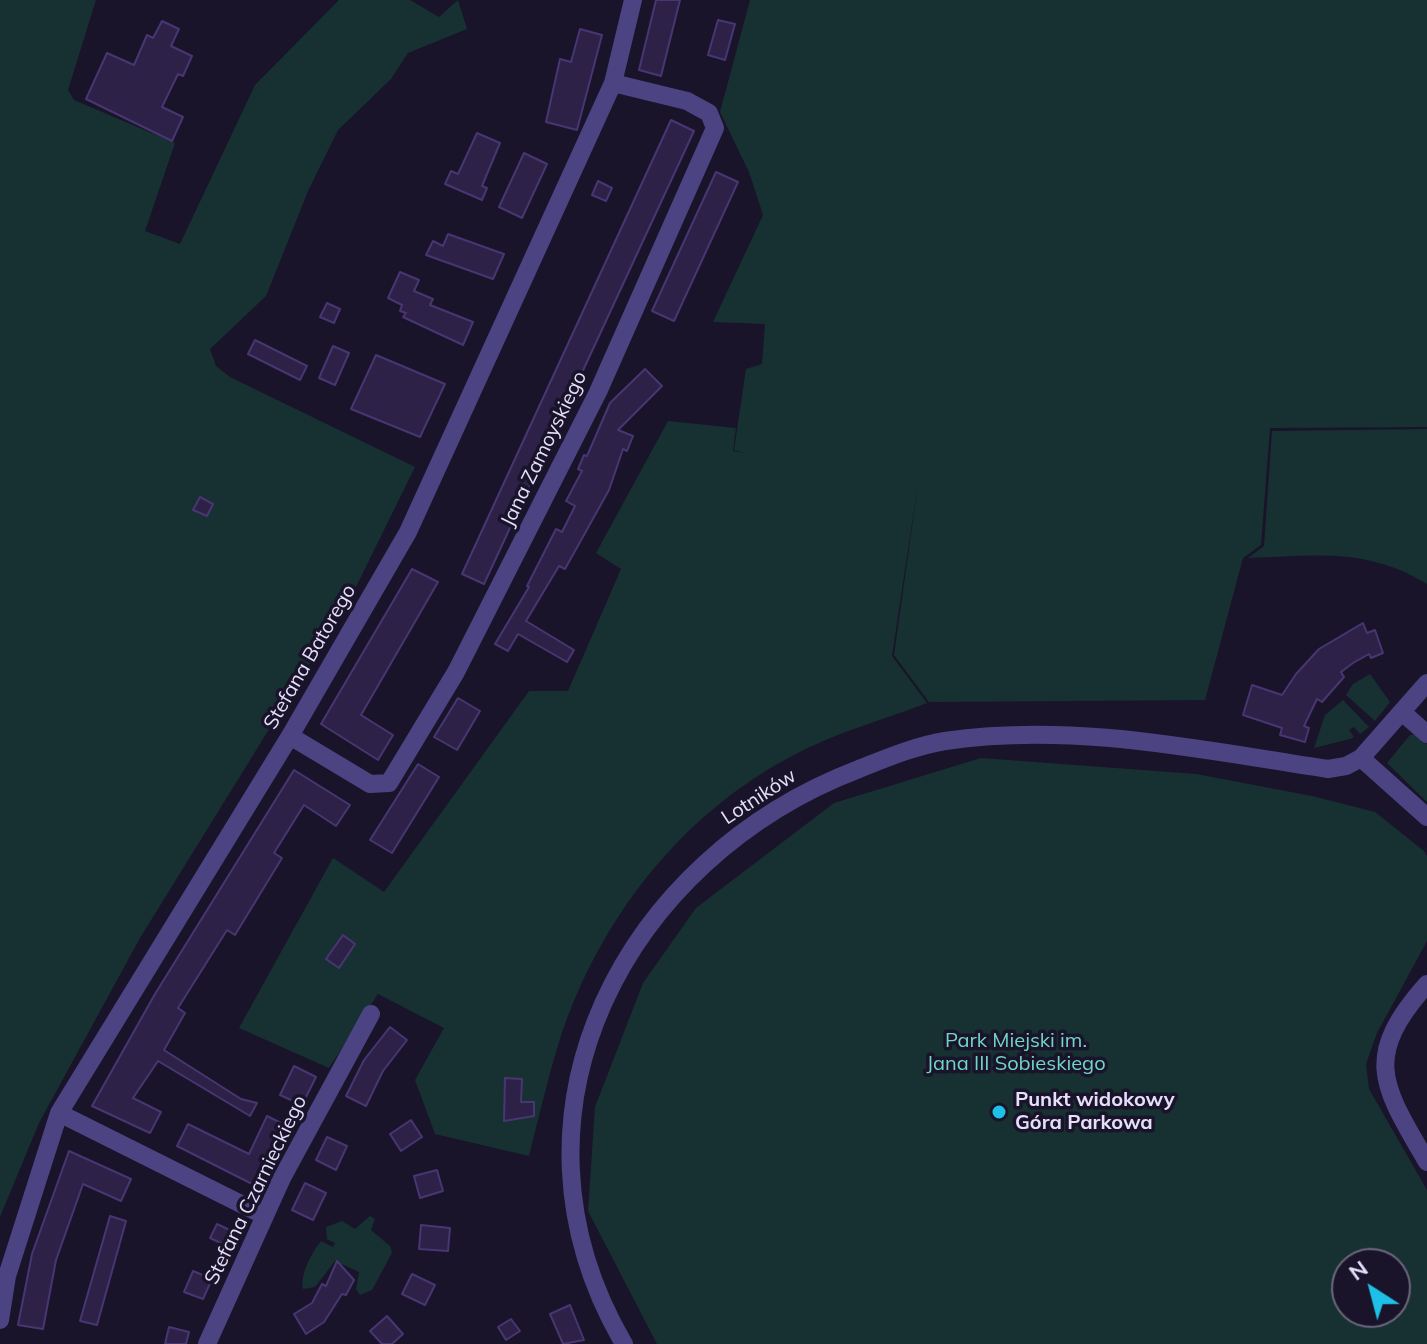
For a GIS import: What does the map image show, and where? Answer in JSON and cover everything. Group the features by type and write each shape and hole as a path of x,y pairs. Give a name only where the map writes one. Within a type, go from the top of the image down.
{"street":[{"name":"Stefana Batorego","path":"0,1320 7,1276 59,1113 290,736 408,532 613,83 633,0"},
{"name":"Jana Zamoyskiego","path":"290,736 370,784 389,783 456,672 598,392 715,128 709,113 687,101 613,83"},
{"path":"1427,683 1361,758 1427,817"},
{"path":"1402,712 1427,734"},
{"name":"Lotników","path":"622,1343 584,1254 569,1180 572,1117 580,1075 592,1029 613,977 642,935 704,864 746,827 823,782 905,751 942,741 1013,733 1049,732 1134,740 1328,769 1346,766 1361,758"},
{"path":"1427,984 1393,1032 1384,1064 1393,1102 1427,1162"},
{"name":"Stefana Czarnieckiego","path":"207,1344 294,1154 371,1014"},
{"path":"59,1113 265,1216"}],"green space":[{"path":"0,0 96,0 68,90 74,100 175,143 145,231 180,244 255,85 339,0 410,0 439,17 458,0 467,29 408,53 391,79 338,130 308,191 266,296 210,349 216,366 230,377 415,467 352,595 140,938 39,1123 0,1217"},
{"path":"750,0 1427,0 1427,427 1270,428 1261,545 1243,558 1205,700 929,702 894,655 919,477 892,656 927,703 825,740 751,780 714,808 649,875 597,953 577,995 560,1039 529,1156 435,1134 415,1080 444,1028 378,994 329,1068 239,1028 333,858 384,892 529,691 568,691 621,569 596,553 668,421 736,428 733,451 745,453 734,450 746,369 762,364 765,324 713,322 763,215 749,172 720,112"},
{"path":"1427,429 1427,584 1405,572 1361,559 1340,556 1248,558 1264,546 1272,431"},
{"path":"1370,674 1390,702 1375,721 1346,695 1353,684"},
{"path":"1343,700 1369,727 1360,734 1354,727 1349,730 1354,737 1314,748 1325,715"},
{"path":"1416,734 1427,744 1427,802 1387,763 1410,735"},
{"name":"Park Miejski im. Jana III Sobieskiego","path":"981,758 1196,774 1312,796 1375,812 1427,856 1427,941 1377,1033 1366,1064 1369,1089 1427,1190 1427,1344 657,1344 588,1211 595,1107 643,983 696,908 834,803"},
{"path":"370,1216 375,1219 371,1230 390,1246 392,1253 372,1290 360,1295 356,1289 359,1272 335,1261 315,1287 303,1289 305,1270 321,1241 333,1247 335,1243 327,1239 326,1227 342,1221 355,1229"}],"building":[{"path":"656,0 680,0 661,76 639,70"},
{"path":"718,20 735,24 725,60 708,55"},
{"path":"162,21 179,29 171,46 192,56 183,76 178,74 162,107 183,117 172,141 86,99 107,53 134,65 147,35 153,38"},
{"path":"580,29 602,35 577,130 546,122 560,59 571,62"},
{"path":"671,120 694,131 484,584 462,574"},
{"path":"477,133 500,143 482,186 487,188 482,200 445,184 451,171 458,174"},
{"path":"524,153 547,164 522,218 499,207"},
{"path":"716,172 738,182 674,321 652,311"},
{"path":"598,181 612,188 606,201 592,195"},
{"path":"448,234 504,254 493,279 426,255 433,241 443,246"},
{"path":"400,272 419,280 414,291 433,299 430,305 473,322 463,345 403,317 406,313 400,311 402,305 388,298"},
{"path":"327,303 340,309 334,323 320,317"},
{"path":"255,340 307,366 300,380 248,354"},
{"path":"333,346 349,353 335,385 319,378"},
{"path":"376,355 445,384 420,437 351,409"},
{"path":"645,369 662,386 618,430 633,436 627,451 623,449 609,490 565,569 559,566 526,621 574,650 567,662 518,634 508,651 495,644 529,587 556,529 562,532 575,506 566,501 582,471 578,469 584,455 587,456 610,403"},
{"path":"200,497 213,504 207,516 193,510"},
{"path":"412,569 438,582 361,715 393,735 378,760 321,724"},
{"path":"1363,623 1367,633 1375,630 1383,653 1371,658 1369,654 1353,663 1341,672 1344,677 1322,702 1317,699 1304,726 1309,728 1305,742 1280,735 1282,728 1243,715 1252,685 1282,695 1319,649"},
{"path":"458,698 480,711 457,750 434,737"},
{"path":"418,764 439,777 392,853 370,840"},
{"path":"294,770 350,805 336,826 304,805 274,853 282,858 235,935 227,930 178,1008 185,1013 164,1050 241,1099 257,1103 250,1116 158,1061 133,1098 161,1112 150,1133 92,1106 155,994"},
{"path":"343,935 355,944 339,968 326,959"},
{"path":"390,1027 407,1040 383,1071 366,1106 346,1096 364,1060"},
{"path":"294,1066 316,1077 302,1105 280,1095"},
{"path":"505,1078 522,1079 521,1102 534,1102 534,1116 504,1121"},
{"path":"267,1116 289,1127 260,1188 177,1146 188,1124 249,1154"},
{"path":"411,1120 422,1137 401,1151 390,1134"},
{"path":"327,1137 347,1146 336,1170 316,1160"},
{"path":"69,1151 131,1179 121,1201 83,1184 56,1260 43,1329 18,1325 32,1254"},
{"path":"437,1170 443,1191 420,1198 414,1176"},
{"path":"305,1183 326,1193 313,1220 292,1210"},
{"path":"110,1216 126,1221 97,1325 80,1321"},
{"path":"217,1224 236,1233 229,1247 210,1238"},
{"path":"421,1225 450,1228 448,1251 419,1249"},
{"path":"337,1261 354,1280 324,1322 306,1334 294,1314 312,1303 322,1284 326,1286"},
{"path":"193,1271 212,1279 203,1299 184,1292"},
{"path":"412,1274 435,1285 425,1305 402,1294"},
{"path":"570,1305 584,1340 563,1344 550,1314"},
{"path":"387,1316 403,1334 392,1344 382,1344 370,1331"},
{"path":"511,1319 520,1331 506,1340 498,1327"},
{"path":"169,1327 189,1332 186,1344 165,1344"}],"place":[{"name":"Punkt widokowy Góra Parkowa","path":"999,1112"}]}
